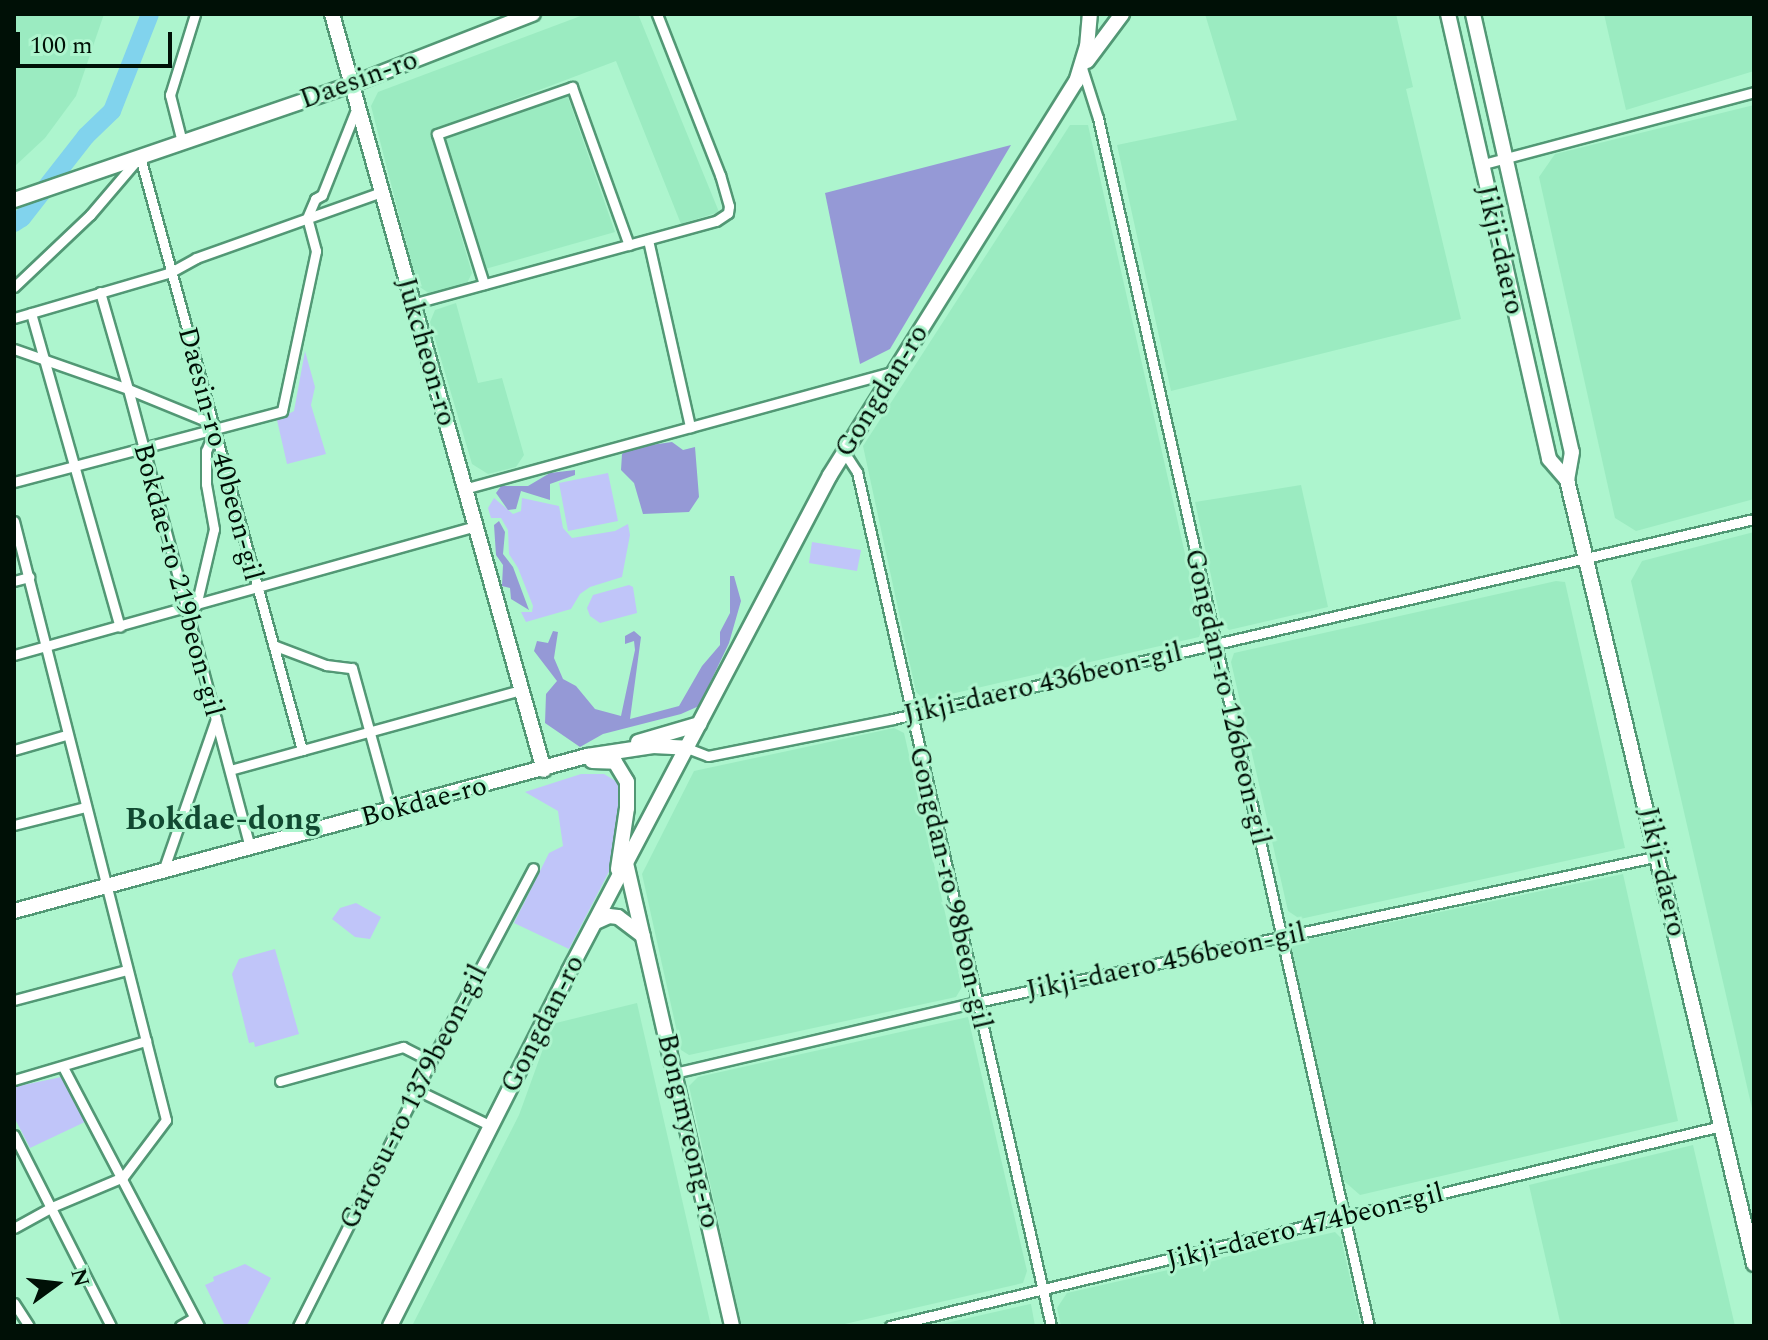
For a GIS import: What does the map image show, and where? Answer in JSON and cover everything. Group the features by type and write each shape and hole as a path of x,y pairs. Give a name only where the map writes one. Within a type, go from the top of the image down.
{"street":[{"path":"182,142 170,95 195,14"},
{"name":"Jukcheon-ro","path":"332,14 544,770"},
{"name":"Daesin-ro","path":"14,200 353,84 533,14"},
{"path":"412,304 716,221 728,213 729,206 720,175 657,14"},
{"path":"1082,68 1090,14"},
{"name":"Gongdan-ro","path":"390,1326 626,863 844,452 1082,68 1122,14"},
{"name":"Jikji-daero","path":"1448,14 1549,459 1567,480"},
{"name":"Jikji-daero","path":"1473,14 1536,280 1572,452 1567,480 1754,1264"},
{"name":"Gongdan-ro 126beon-gil","path":"1082,68 1098,118 1369,1326"},
{"path":"484,284 437,134 572,87 629,245"},
{"path":"1480,165 1754,92"},
{"path":"14,482 282,411 316,251 307,218 315,199 322,195 358,104"},
{"path":"14,287 90,215 137,158"},
{"name":"Daesin-ro 40beon-gil","path":"137,158 302,750"},
{"path":"14,318 171,272 196,258 381,192"},
{"path":"648,240 690,427"},
{"name":"Bokdae-ro 219beon-gil","path":"100,292 141,446 191,607 250,848"},
{"path":"31,313 120,627"},
{"path":"14,349 45,363 128,389 204,420 215,429"},
{"path":"464,489 893,372"},
{"path":"191,607 214,529 206,462 215,429"},
{"name":"Gongdan-ro 98beon-gil","path":"844,452 857,472 1051,1326"},
{"name":"Jikji-daero 436beon-gil","path":"687,748 708,756 910,714 1754,519"},
{"path":"14,521 166,1120 123,1177 52,1207 14,1228"},
{"path":"14,655 475,526"},
{"path":"14,581 29,577"},
{"path":"273,645 326,665 352,668 391,810"},
{"path":"230,770 521,690"},
{"path":"163,871 216,719"},
{"path":"581,758 699,724"},
{"path":"14,750 66,735"},
{"name":"Bokdae-ro","path":"14,911 581,758 653,746 687,748"},
{"path":"581,758 615,762 627,782 627,808 616,883"},
{"path":"14,825 85,807"},
{"name":"Jikji-daero 456beon-gil","path":"674,1073 977,1002 1659,856"},
{"name":"Bongmyeong-ro","path":"626,863 732,1326"},
{"name":"Garosu-ro 1379beon-gil","path":"298,1326 431,1061 533,868"},
{"path":"596,922 609,916 618,917 643,936"},
{"path":"14,1000 127,970"},
{"path":"14,1080 146,1041"},
{"path":"280,1081 403,1047 431,1061"},
{"path":"63,1067 196,1322 180,1326"},
{"path":"417,1090 491,1126"},
{"name":"Jikji-daero 474beon-gil","path":"890,1326 1721,1126"},
{"path":"14,1135 111,1326"},
{"path":"14,1303 29,1326"}],"shaded area":[{"path":"14,14 104,14 76,96 45,138 14,167"},
{"path":"586,14 638,14 719,212 681,224 616,61 430,131 472,273 467,283 430,294 417,285 371,106 378,92"},
{"path":"1205,14 1396,14 1413,87 1406,89 1461,319 1171,391 1117,145 1237,120"},
{"path":"1604,14 1754,14 1754,71 1626,110"},
{"path":"564,86 615,232 485,269 442,134"},
{"path":"1754,105 1754,499 1636,531 1615,518 1539,177 1555,154"},
{"path":"1070,125 1088,125 1202,629 1199,637 925,700 916,692 863,446"},
{"path":"1011,145 890,349 860,364 825,193"},
{"path":"456,303 478,383 502,378 524,455 516,467 488,474 472,464 430,322 435,310"},
{"path":"305,351 315,387 311,405 326,454 287,464 277,420 294,411"},
{"path":"672,442 683,450 695,447 699,497 689,512 643,514 634,483 621,470 622,454 630,448"},
{"path":"575,470 575,475 550,484 550,500 521,491 516,509 508,510 496,493 501,486 528,486 550,473"},
{"path":"608,473 618,521 568,531 559,483"},
{"path":"1301,485 1328,607 1229,630 1221,622 1195,502"},
{"path":"494,498 513,514 521,511 522,498 559,506 563,528 572,538 615,531 628,524 630,535 622,577 590,587 580,594 571,609 526,622 521,612 532,612 533,606 509,554 508,530 501,518 491,518 488,508"},
{"path":"499,521 505,532 503,554 513,567 529,610 511,599 510,588 502,586 503,565 496,555 494,525"},
{"path":"1754,532 1754,1117 1631,581 1642,561"},
{"path":"812,542 861,550 857,571 809,563"},
{"path":"730,576 734,576 741,601 729,643 699,706 681,714 603,734 580,747 545,723 546,694 557,681 534,651 537,641 548,643 553,631 558,632 554,658 563,679 576,686 595,709 621,716 635,650 634,641 625,644 625,636 634,631 641,637 630,719 679,706 702,666 720,645 720,632 730,613"},
{"path":"1556,581 1565,582 1625,848 1300,919 1288,911 1231,662 1234,653"},
{"path":"629,585 633,587 637,613 600,623 590,616 587,608 593,595"},
{"path":"894,728 904,733 962,987 956,997 689,1055 681,1050 642,874 694,771"},
{"path":"581,774 604,774 619,783 622,804 614,862 569,949 514,923 549,853 563,846 558,811 525,792"},
{"path":"1623,874 1678,1121 1360,1195 1344,1181 1290,947 1305,940"},
{"path":"356,903 381,917 370,939 355,937 332,919 340,908"},
{"path":"275,949 299,1034 255,1047 254,1042 249,1043 232,974 239,959"},
{"path":"637,1003 711,1326 412,1326 519,1115 552,1024"},
{"path":"968,1017 1027,1271 1023,1283 836,1326 741,1326 689,1086 698,1077"},
{"path":"66,1076 87,1121 30,1148 14,1117 14,1087"},
{"path":"1693,1145 1735,1326 1561,1326 1529,1185"},
{"path":"1335,1232 1341,1238 1361,1326 1061,1326 1057,1308 1067,1293"},
{"path":"245,1264 271,1278 247,1325 225,1326 205,1285 214,1281 213,1277"},
{"path":"1030,1304 1035,1326 933,1326"}],"waterway":[{"path":"14,223 22,218 86,136 112,111 150,14"}],"district":[{"name":"Bokdae-dong","path":"223,820"}]}
